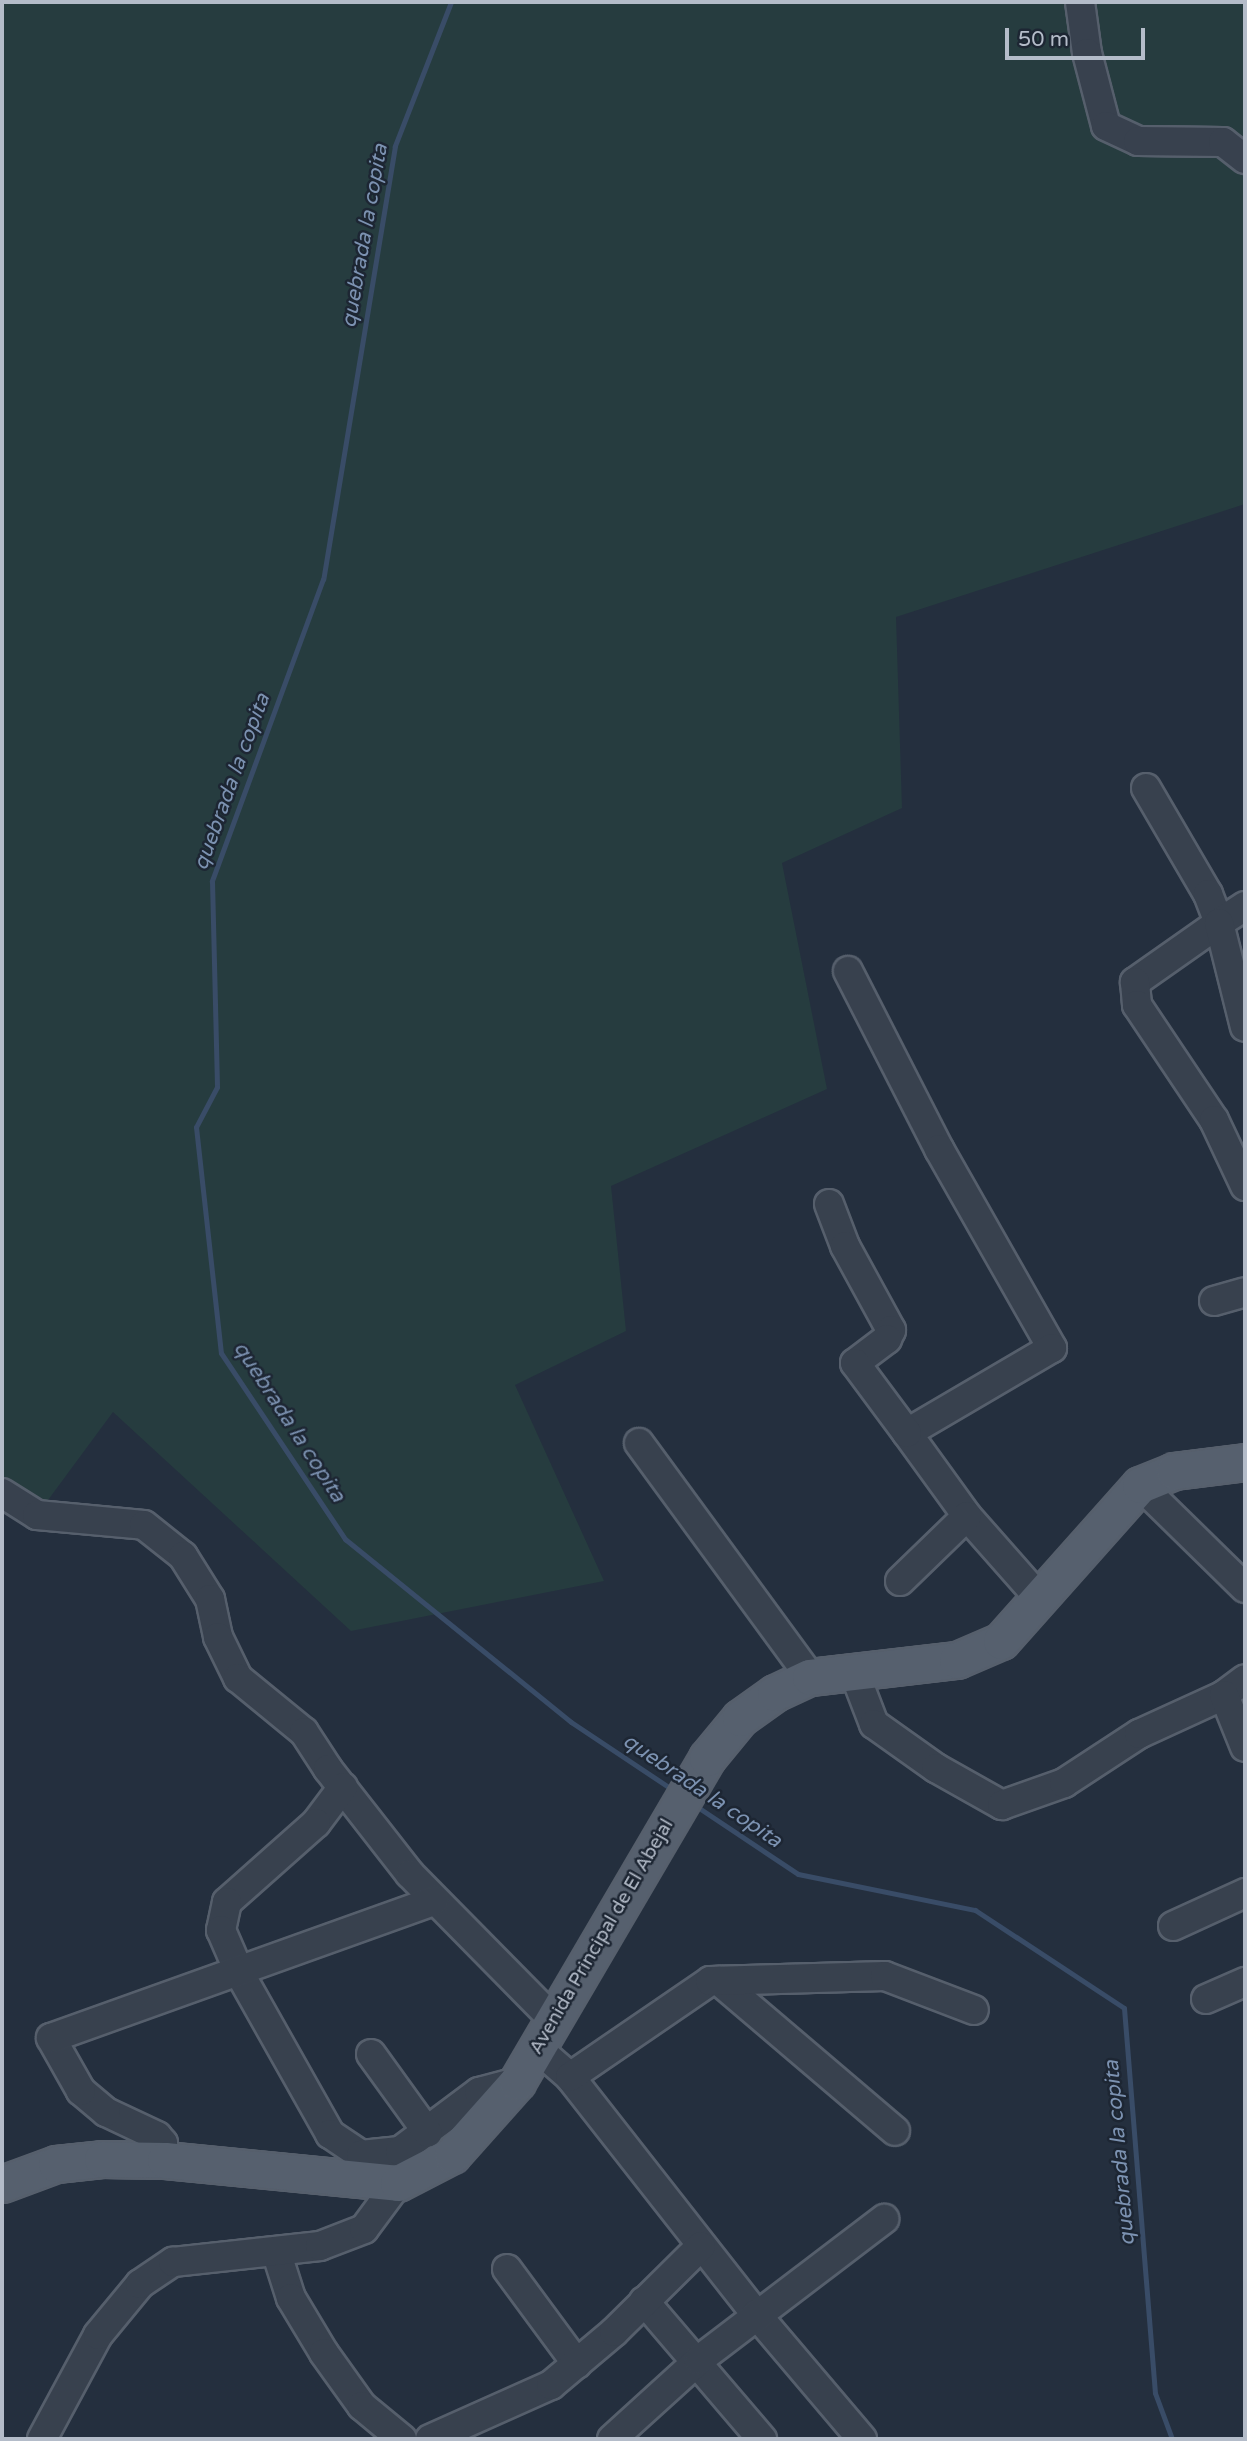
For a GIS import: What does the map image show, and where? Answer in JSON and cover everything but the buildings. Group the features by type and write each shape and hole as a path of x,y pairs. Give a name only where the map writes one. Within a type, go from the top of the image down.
{"main road":[{"name":"Avenida Principal de El Abejal","path":"398,2183 452,2155 517,2082 707,1758 740,1718 810,1677 957,1660 1001,1641 1041,1600 1140,1485 1174,1471 1241,1457"},
{"path":"2,2184 56,2164 165,2160 398,2183"}],"street":[{"path":"1080,2 1087,53 1106,126 1138,141 1223,142 1245,159"},
{"path":"1146,788 1209,894 1245,1027"},
{"path":"1245,906 1145,974 1134,989 1157,1039 1181,1068 1214,1120 1245,1186"},
{"path":"848,971 939,1149 1052,1348 907,1433"},
{"path":"829,1205 845,1247 891,1330 887,1339 855,1363 967,1516 1041,1600"},
{"path":"1214,1301 1245,1292"},
{"path":"639,1443 810,1677"},
{"path":"1140,1485 1245,1588"},
{"path":"2,1493 37,1515 144,1525 183,1556 210,1598 218,1637 238,1678 304,1731 343,1787 545,2033 570,2077 701,2246 862,2439"},
{"path":"900,1581 967,1516"},
{"path":"854,1672 874,1724 936,1768 1002,1805 1064,1783 1139,1734 1235,1687 1245,1747"},
{"path":"343,1787 316,1823 227,1902 221,1930 240,1974 330,2134 361,2155 400,2151 428,2133 479,2092 517,2082"},
{"path":"1173,1926 1245,1893"},
{"path":"165,2160 163,2143 157,2136 106,2112 81,2091 51,2038 240,1974 434,1901"},
{"path":"570,2077 710,1981 886,1976 974,2010"},
{"path":"719,1981 895,2131"},
{"path":"1206,1998 1245,1982"},
{"path":"371,2054 428,2133"},
{"path":"42,2439 98,2335 139,2284 173,2262 320,2246 364,2229 398,2183"},
{"path":"612,2439 699,2360 884,2218"},
{"path":"430,2439 534,2395 577,2364 701,2246"},
{"path":"276,2251 291,2298 324,2353 362,2406 402,2439"},
{"path":"507,2269 577,2364"},
{"path":"644,2301 699,2360 762,2439"}],"green space":[{"path":"2,2 1245,2 1245,504 896,617 902,808 782,863 827,1089 611,1186 626,1331 515,1385 604,1581 351,1631 113,1412 37,1515 2,1493"}],"waterway":[{"name":"quebrada la copita","path":"451,2 395,146 323,579 212,881 217,1087 196,1127 221,1353 345,1539 571,1722 673,1790"},
{"name":"quebrada la copita","path":"693,1804 798,1874 975,1910 1124,2008 1155,2393 1172,2439"}]}
